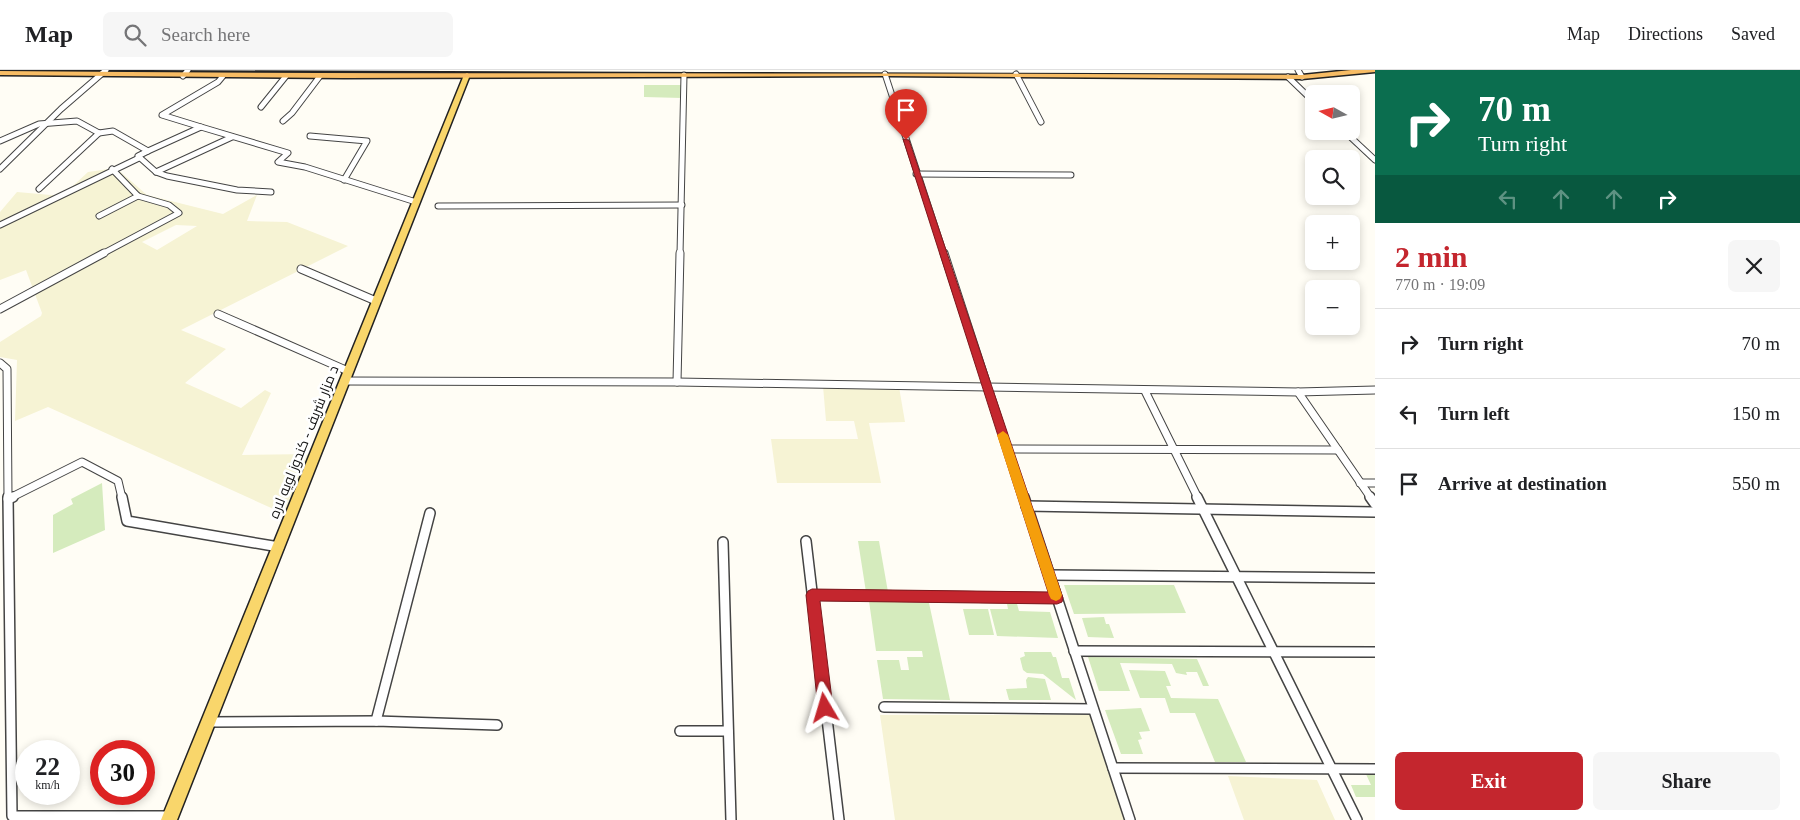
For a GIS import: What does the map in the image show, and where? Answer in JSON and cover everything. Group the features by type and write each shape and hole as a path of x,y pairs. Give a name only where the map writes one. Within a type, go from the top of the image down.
{"highway":[{"path":"2,73 103,72 186,73 223,76 281,74 320,76 425,73 467,75 554,72 662,72 684,75 750,72 1288,77 1300,73 1375,70"}],"main road":[{"name":"د مزار شریف - کندوز لویه لاره","path":"170,818 467,75"}],"street":[{"path":"0,169 48,124 61,109 103,72"},
{"path":"261,108 281,74"},
{"path":"885,74 916,174 1130,820"},
{"path":"1016,74 1041,122"},
{"path":"677,382 684,75"},
{"path":"223,76 218,82 162,115 232,138 288,153 278,162 305,167 416,202"},
{"path":"283,121 292,113 320,76"},
{"path":"1288,77 1305,93"},
{"path":"0,141 39,124 77,121 99,133"},
{"path":"0,225 138,158 138,156 148,151 201,127"},
{"path":"39,189 99,133 113,131 148,151"},
{"path":"310,136 367,141 344,180"},
{"path":"156,172 232,138"},
{"path":"1353,140 1375,160"},
{"path":"1364,150 1375,151"},
{"path":"138,158 156,172 237,190 271,192"},
{"path":"0,309 180,213 170,205 138,196 112,169"},
{"path":"916,174 1071,175"},
{"path":"99,216 138,196"},
{"path":"438,206 682,205"},
{"path":"302,269 376,301"},
{"path":"218,314 346,376 986,386 1001,388 1146,391 1298,392 1375,390"},
{"path":"0,363 7,369 4,477 8,499 9,717 12,816 170,818"},
{"path":"1146,391 1357,820"},
{"path":"1298,392 1375,504"},
{"path":"1007,449 1338,450"},
{"path":"8,499 82,462 118,481 127,521 279,547"},
{"path":"1360,483 1375,483"},
{"path":"1026,506 1375,512"},
{"path":"376,721 430,513"},
{"path":"806,541 839,820"},
{"path":"723,542 731,820"},
{"path":"1049,575 1375,578"},
{"path":"812,595 1057,598"},
{"path":"1074,651 1375,652"},
{"path":"884,708 1094,709"},
{"path":"207,722 376,721 497,725"},
{"path":"680,731 728,730"},
{"path":"1113,768 1375,769"}],"shaded area":[{"path":"116,168 147,195 223,214 257,195 247,221 287,222 348,246 181,330 226,349 185,383 241,408 265,390 271,393 242,455 313,454 289,516 48,407 15,421 17,360 0,357 0,342 41,316 42,313 26,270 0,280 0,212 17,192 62,196 88,172","holes":["176,225 197,226 157,250 142,242"]},
{"path":"823,386 899,387 905,422 869,423 881,483 777,483 771,439 858,439 854,421 826,421"},
{"path":"880,715 1090,715 1124,820 895,820"},
{"path":"1228,776 1317,780 1335,820 1244,820"}],"green space":[{"path":"644,85 683,85 682,98 644,97"},
{"path":"102,483 105,530 53,553 53,515 73,504 71,499"},
{"path":"858,541 879,541 888,592 866,592"},
{"path":"1064,585 1174,585 1186,613 1074,614"},
{"path":"869,601 929,603 950,700 883,699 877,660 899,660 901,670 909,670 907,657 923,657 922,651 876,651"},
{"path":"1007,604 1017,604 1019,611 1050,612 1058,638 997,636 990,609 1008,609"},
{"path":"963,609 988,609 994,635 969,635"},
{"path":"1104,617 1106,624 1109,624 1114,638 1088,637 1082,618"},
{"path":"1024,652 1051,652 1053,657 1056,657 1062,678 1069,678 1076,700 1043,674 1027,673 1023,670 1020,658 1025,656"},
{"path":"1088,657 1197,659 1209,686 1203,686 1197,672 1186,672 1187,675 1176,673 1172,664 1120,663 1130,691 1099,691"},
{"path":"1129,670 1165,671 1171,686 1166,686 1171,698 1218,699 1246,762 1215,762 1195,713 1170,713 1165,698 1140,698"},
{"path":"1028,677 1045,679 1051,700 1009,700 1006,689 1027,688 1026,680"},
{"path":"1141,708 1150,731 1139,732 1142,739 1138,740 1143,754 1121,754 1105,710"},
{"path":"1365,772 1375,773 1375,797 1356,797 1351,785 1371,785"}],"slow traffic":[{"path":"1003,435 1056,595"}],"route":[{"path":"825,708 812,595 1057,598 906,140"}]}
